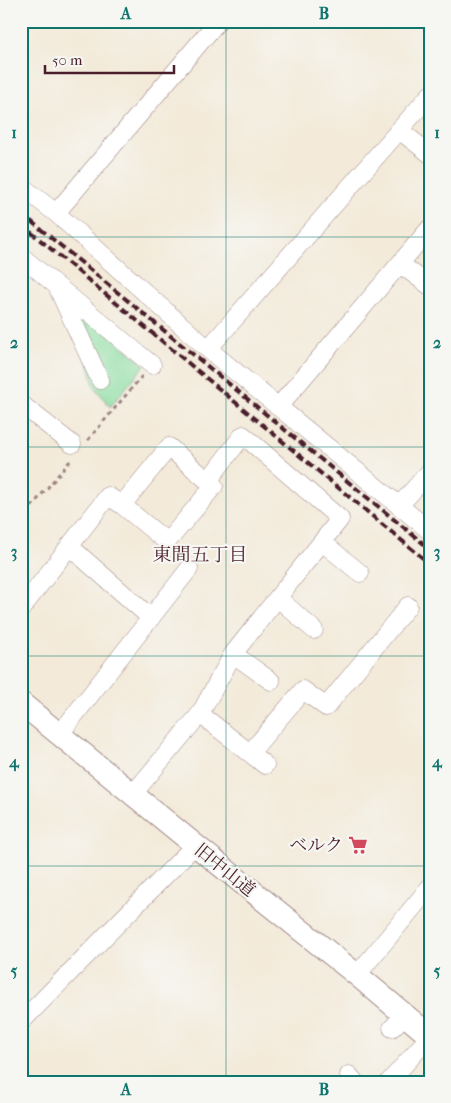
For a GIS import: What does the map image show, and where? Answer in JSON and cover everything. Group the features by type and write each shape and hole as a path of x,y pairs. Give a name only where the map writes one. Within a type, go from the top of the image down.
{"main road":[{"name":"旧中山道","path":"21,703 357,975 399,1022 430,1036"}],"street":[{"path":"56,213 218,21"},
{"path":"208,349 430,95"},
{"path":"399,130 430,154"},
{"path":"21,186 56,213 208,349 430,531"},
{"path":"279,406 430,228"},
{"path":"21,256 152,365"},
{"path":"400,264 430,286"},
{"path":"56,286 100,380"},
{"path":"21,404 72,444"},
{"path":"133,794 200,714 233,654 340,519 243,435 208,481"},
{"path":"21,609 108,496 122,505 167,542 214,486 168,447 122,505"},
{"path":"399,506 430,471"},
{"path":"322,542 360,573"},
{"path":"69,546 151,618"},
{"path":"59,735 189,569"},
{"path":"278,598 314,630"},
{"path":"250,753 303,690 326,707 408,606"},
{"path":"233,654 271,681"},
{"path":"200,714 265,765"},
{"path":"21,1022 195,845"},
{"path":"357,975 430,887"},
{"path":"389,1082 430,1036"}],"green space":[{"path":"72,303 145,365 110,407 94,386"}],"railway":[{"path":"21,213 430,549"},
{"path":"21,224 430,564"}],"place":[{"name":"ベルク","path":"358,845"}],"district":[{"name":"東間五丁目","path":"200,554"}]}
